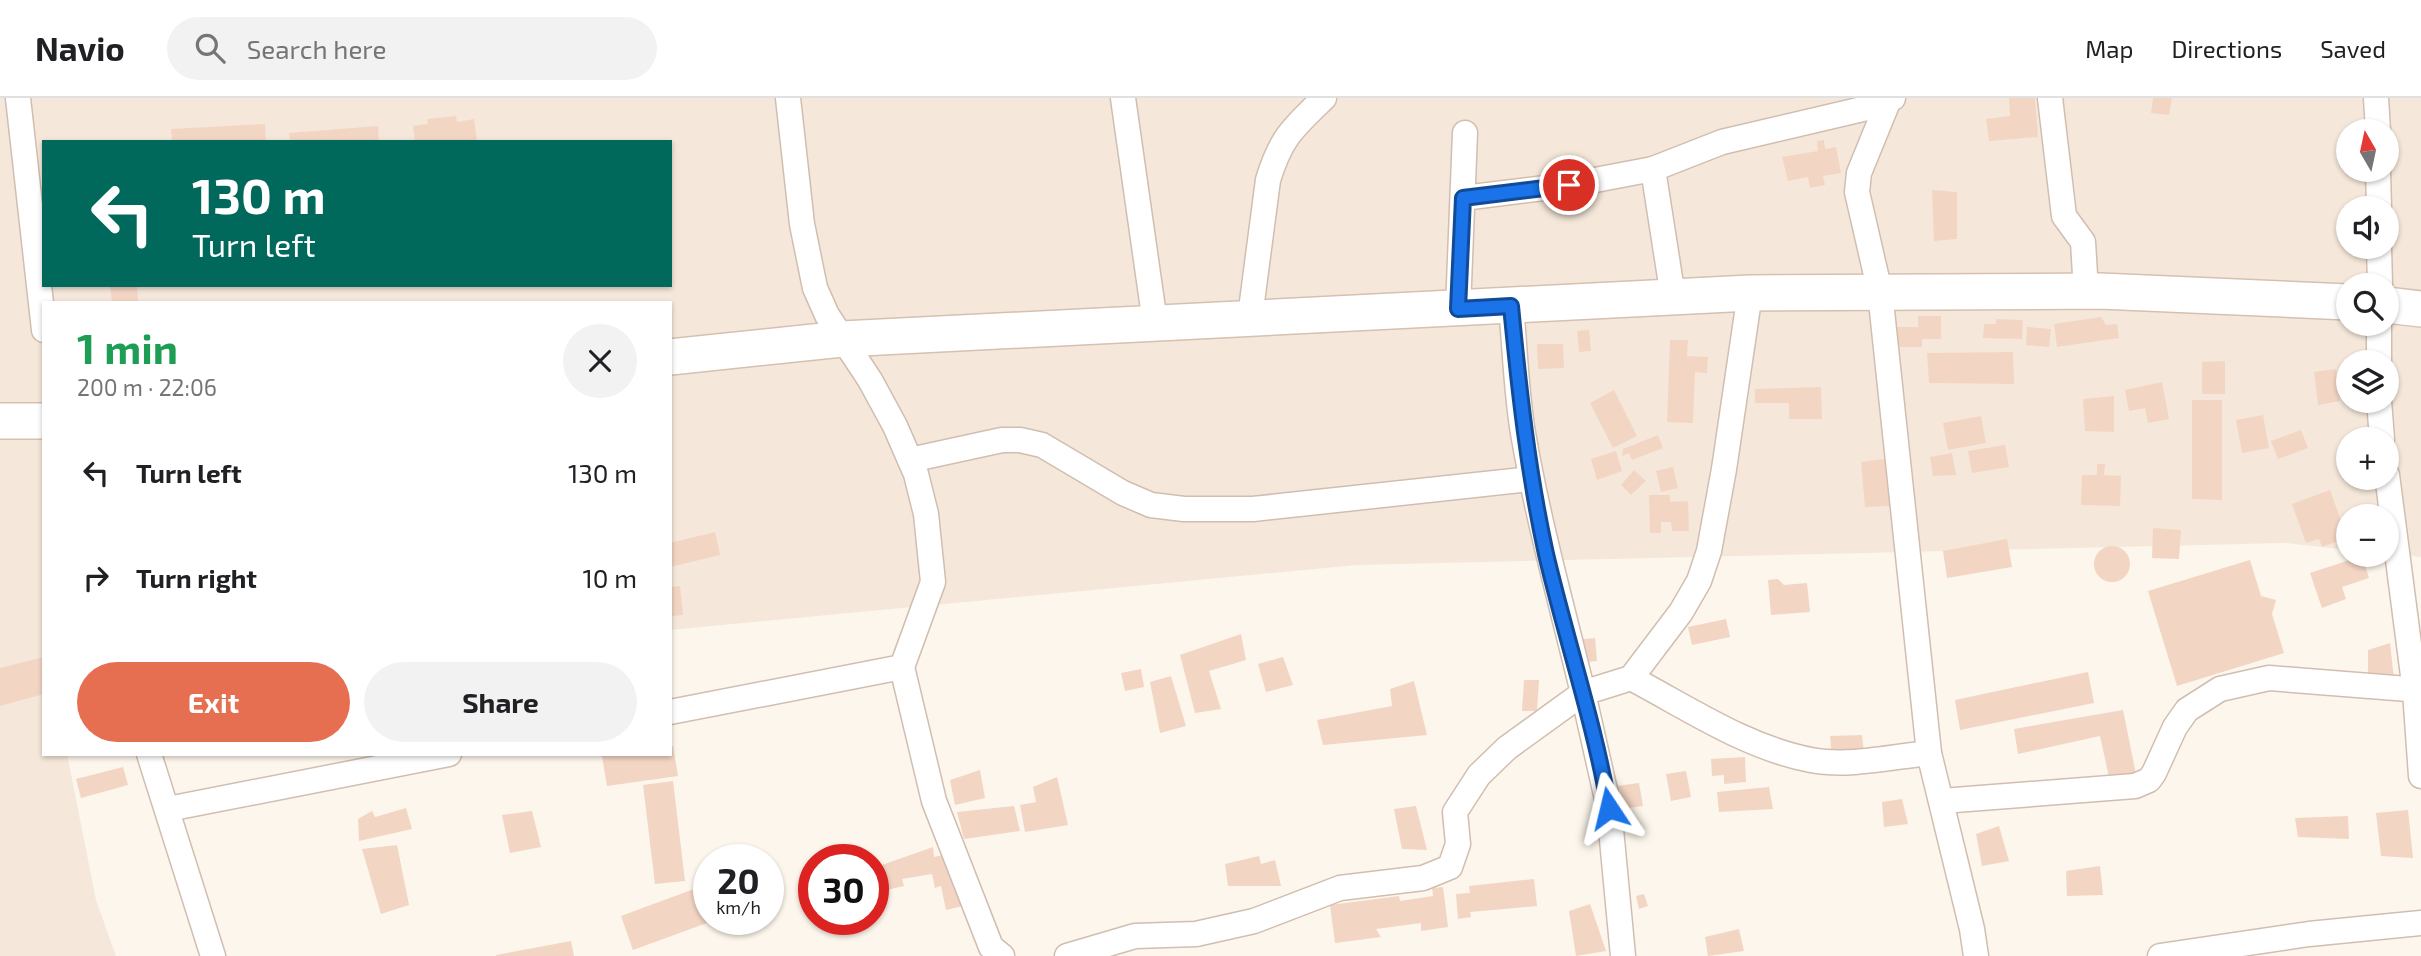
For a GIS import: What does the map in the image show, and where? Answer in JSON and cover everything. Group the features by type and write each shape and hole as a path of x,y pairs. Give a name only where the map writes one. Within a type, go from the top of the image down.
{"street":[{"path":"18,98 42,312"},
{"path":"788,98 802,224 815,288 842,339 870,380 910,460 926,514 933,582 902,667 934,802 991,947 1002,956"},
{"path":"1123,98 1155,323"},
{"path":"1250,317 1268,180 1274,159 1283,139 1324,98"},
{"path":"2050,98 2064,216 2068,226 2083,242 2086,291"},
{"path":"2376,98 2377,119"},
{"path":"1463,198 1569,185 1653,169 1722,142 1839,105 1891,100 1856,182 1880,292 1929,752 1976,956"},
{"path":"1458,309 1465,133"},
{"path":"1653,169 1673,297"},
{"path":"672,357 842,339 1750,293 2086,291 2336,301"},
{"path":"1067,956 1135,936 1196,934 1254,921 1340,888 1423,878 1450,867 1458,844 1455,812 1479,775 1507,748 1583,693 1631,678 1681,612 1699,581 1709,551 1738,385 1750,293"},
{"path":"1511,306 1522,430 1531,479 1546,554 1583,693 1609,808 1623,956"},
{"path":"2399,306 2421,309"},
{"path":"0,421 42,421"},
{"path":"910,460 1002,440 1020,440 1042,445 1132,497 1151,505 1184,509 1253,509 1531,479"},
{"path":"2389,490 2418,691 2421,776"},
{"path":"672,712 902,667"},
{"path":"1631,678 1734,732 1773,749 1813,760 1860,761 1929,752"},
{"path":"1942,801 2135,786 2149,780 2154,773 2175,727 2187,710 2220,689 2241,683 2269,678 2418,691"},
{"path":"150,756 213,956"},
{"path":"168,808 439,756"},
{"path":"2160,956 2309,934 2421,923"}],"shaded area":[{"path":"0,98 2421,98 2421,557 2399,554 2399,504 2336,504 2336,549 2286,543 1357,565 672,630 672,301 42,301 42,756 67,756 96,900 116,956 0,956"}],"building":[{"path":"2009,98 2035,98 2038,137 1989,141 1986,119 2010,116"},
{"path":"2153,98 2172,98 2169,115 2151,113"},
{"path":"456,116 457,122 474,119 477,140 415,140 413,126 428,124 427,119"},
{"path":"265,124 266,140 172,140 171,129"},
{"path":"378,126 379,140 290,140 289,133"},
{"path":"1824,140 1825,149 1836,147 1841,173 1823,176 1825,185 1810,188 1808,177 1788,181 1782,157 1818,151 1817,141"},
{"path":"1932,190 1957,192 1957,239 1934,241"},
{"path":"110,287 137,287 138,301 112,301"},
{"path":"1918,316 1941,316 1941,339 1922,339 1922,347 1896,347 1896,327 1918,327"},
{"path":"2101,317 2106,325 2117,324 2119,338 2057,347 2054,324"},
{"path":"1996,319 2023,320 2022,339 1983,338 1984,324 1996,324"},
{"path":"2027,327 2051,329 2049,347 2026,345"},
{"path":"1589,330 1591,351 1579,352 1577,331"},
{"path":"1670,340 1688,340 1687,356 1708,357 1707,373 1695,372 1693,423 1667,422"},
{"path":"1537,344 1563,344 1564,368 1538,369"},
{"path":"2013,352 2014,384 1929,383 1927,353"},
{"path":"2225,361 2225,394 2202,394 2202,362"},
{"path":"2336,369 2336,402 2318,405 2314,372"},
{"path":"2162,382 2169,419 2148,423 2145,408 2129,411 2125,390"},
{"path":"1821,387 1822,419 1789,419 1789,403 1755,403 1755,389"},
{"path":"1614,390 1637,436 1613,448 1590,403"},
{"path":"2114,396 2114,432 2085,431 2083,399"},
{"path":"2192,400 2222,400 2222,500 2192,499"},
{"path":"2263,415 2269,448 2242,453 2236,420"},
{"path":"1981,416 1986,443 1948,450 1943,423"},
{"path":"2301,430 2308,448 2278,459 2271,441"},
{"path":"1658,435 1663,448 1632,460 1629,453 1622,456 1623,449"},
{"path":"2005,445 2009,467 1972,473 1968,451"},
{"path":"1616,451 1622,471 1597,480 1591,459"},
{"path":"1952,453 1956,475 1933,476 1930,457"},
{"path":"1885,459 1890,506 1865,507 1861,462"},
{"path":"2097,464 2105,464 2104,475 2121,476 2120,506 2081,505 2082,475 2097,475"},
{"path":"1673,467 1678,488 1661,492 1656,471"},
{"path":"1634,470 1646,481 1631,495 1621,485"},
{"path":"2330,490 2336,507 2336,542 2322,547 2319,539 2306,543 2292,504"},
{"path":"1649,495 1670,495 1670,502 1688,501 1689,531 1672,531 1671,522 1661,522 1661,533 1650,533"},
{"path":"2153,528 2181,530 2179,559 2152,558"},
{"path":"715,532 720,555 672,567 672,543"},
{"path":"2007,539 2012,567 1947,578 1943,551"},
{"path":"2112,546 2125,551 2130,564 2125,577 2112,582 2099,577 2094,564 2099,551"},
{"path":"2250,560 2261,596 2276,600 2272,614 2284,653 2177,686 2148,591"},
{"path":"2336,564 2336,567 2366,567 2369,578 2342,587 2346,599 2322,608 2310,573"},
{"path":"1778,579 1784,585 1807,583 1810,612 1771,615 1768,580"},
{"path":"680,586 683,615 672,616 672,587"},
{"path":"1726,619 1730,637 1692,645 1688,627"},
{"path":"1241,634 1246,660 1209,671 1221,709 1195,713 1180,655"},
{"path":"1595,638 1597,661 1578,663 1576,640"},
{"path":"2390,643 2394,679 2368,682 2368,650"},
{"path":"1283,657 1293,685 1266,692 1258,664"},
{"path":"42,658 42,695 0,706 0,668"},
{"path":"1141,669 1144,687 1125,691 1121,673"},
{"path":"2088,672 2094,703 1960,730 1955,700"},
{"path":"1171,676 1186,726 1160,733 1150,682"},
{"path":"1524,680 1539,680 1537,711 1522,711"},
{"path":"1414,681 1427,735 1323,745 1317,720 1392,706 1390,689"},
{"path":"2123,710 2137,779 2109,777 2100,736 2018,754 2014,729"},
{"path":"1862,735 1864,753 1832,757 1830,736"},
{"path":"673,746 678,776 607,786 602,756 672,756"},
{"path":"1745,757 1746,782 1724,784 1724,775 1712,776 1711,759"},
{"path":"123,767 128,785 81,798 76,779"},
{"path":"980,770 985,798 955,805 950,780"},
{"path":"1686,771 1691,797 1671,801 1666,774"},
{"path":"1057,777 1068,825 1025,832 1020,805 1036,802 1033,787"},
{"path":"673,781 685,881 655,884 643,785"},
{"path":"1639,783 1643,806 1621,809 1617,786"},
{"path":"1769,787 1773,809 1719,812 1717,792"},
{"path":"1902,799 1908,824 1884,827 1882,802"},
{"path":"1014,806 1020,831 964,839 957,812"},
{"path":"1416,806 1427,850 1402,849 1394,809"},
{"path":"406,808 412,829 359,841 358,819 372,811 375,817"},
{"path":"2408,810 2413,858 2381,856 2376,813"},
{"path":"532,811 541,847 510,853 502,815"},
{"path":"2348,816 2349,839 2298,837 2295,818"},
{"path":"1999,826 2009,861 1982,866 1976,834"},
{"path":"397,845 409,905 381,914 362,849"},
{"path":"933,847 934,857 943,855 963,906 946,910 941,886 935,888 932,874 902,879 904,886 889,889 889,863"},
{"path":"1259,856 1261,864 1275,860 1281,886 1228,886 1225,864"},
{"path":"2100,866 2103,895 2067,896 2066,871"},
{"path":"1534,879 1537,906 1470,912 1471,917 1458,919 1456,894 1470,893 1469,886"},
{"path":"1443,887 1448,927 1421,931 1421,923 1376,929 1381,937 1335,943 1330,905 1399,896 1400,901 1433,896 1432,888"},
{"path":"693,889 693,928 633,950 621,916"},
{"path":"1644,894 1648,906 1639,909 1636,896"},
{"path":"1590,904 1606,951 1576,956 1569,911"},
{"path":"1739,929 1744,951 1708,956 1705,937"},
{"path":"571,941 574,956 496,956 496,955"}],"route":[{"path":"1569,185 1463,198 1458,309 1511,306 1522,430 1531,479 1546,554 1600,755 1609,808"}]}
